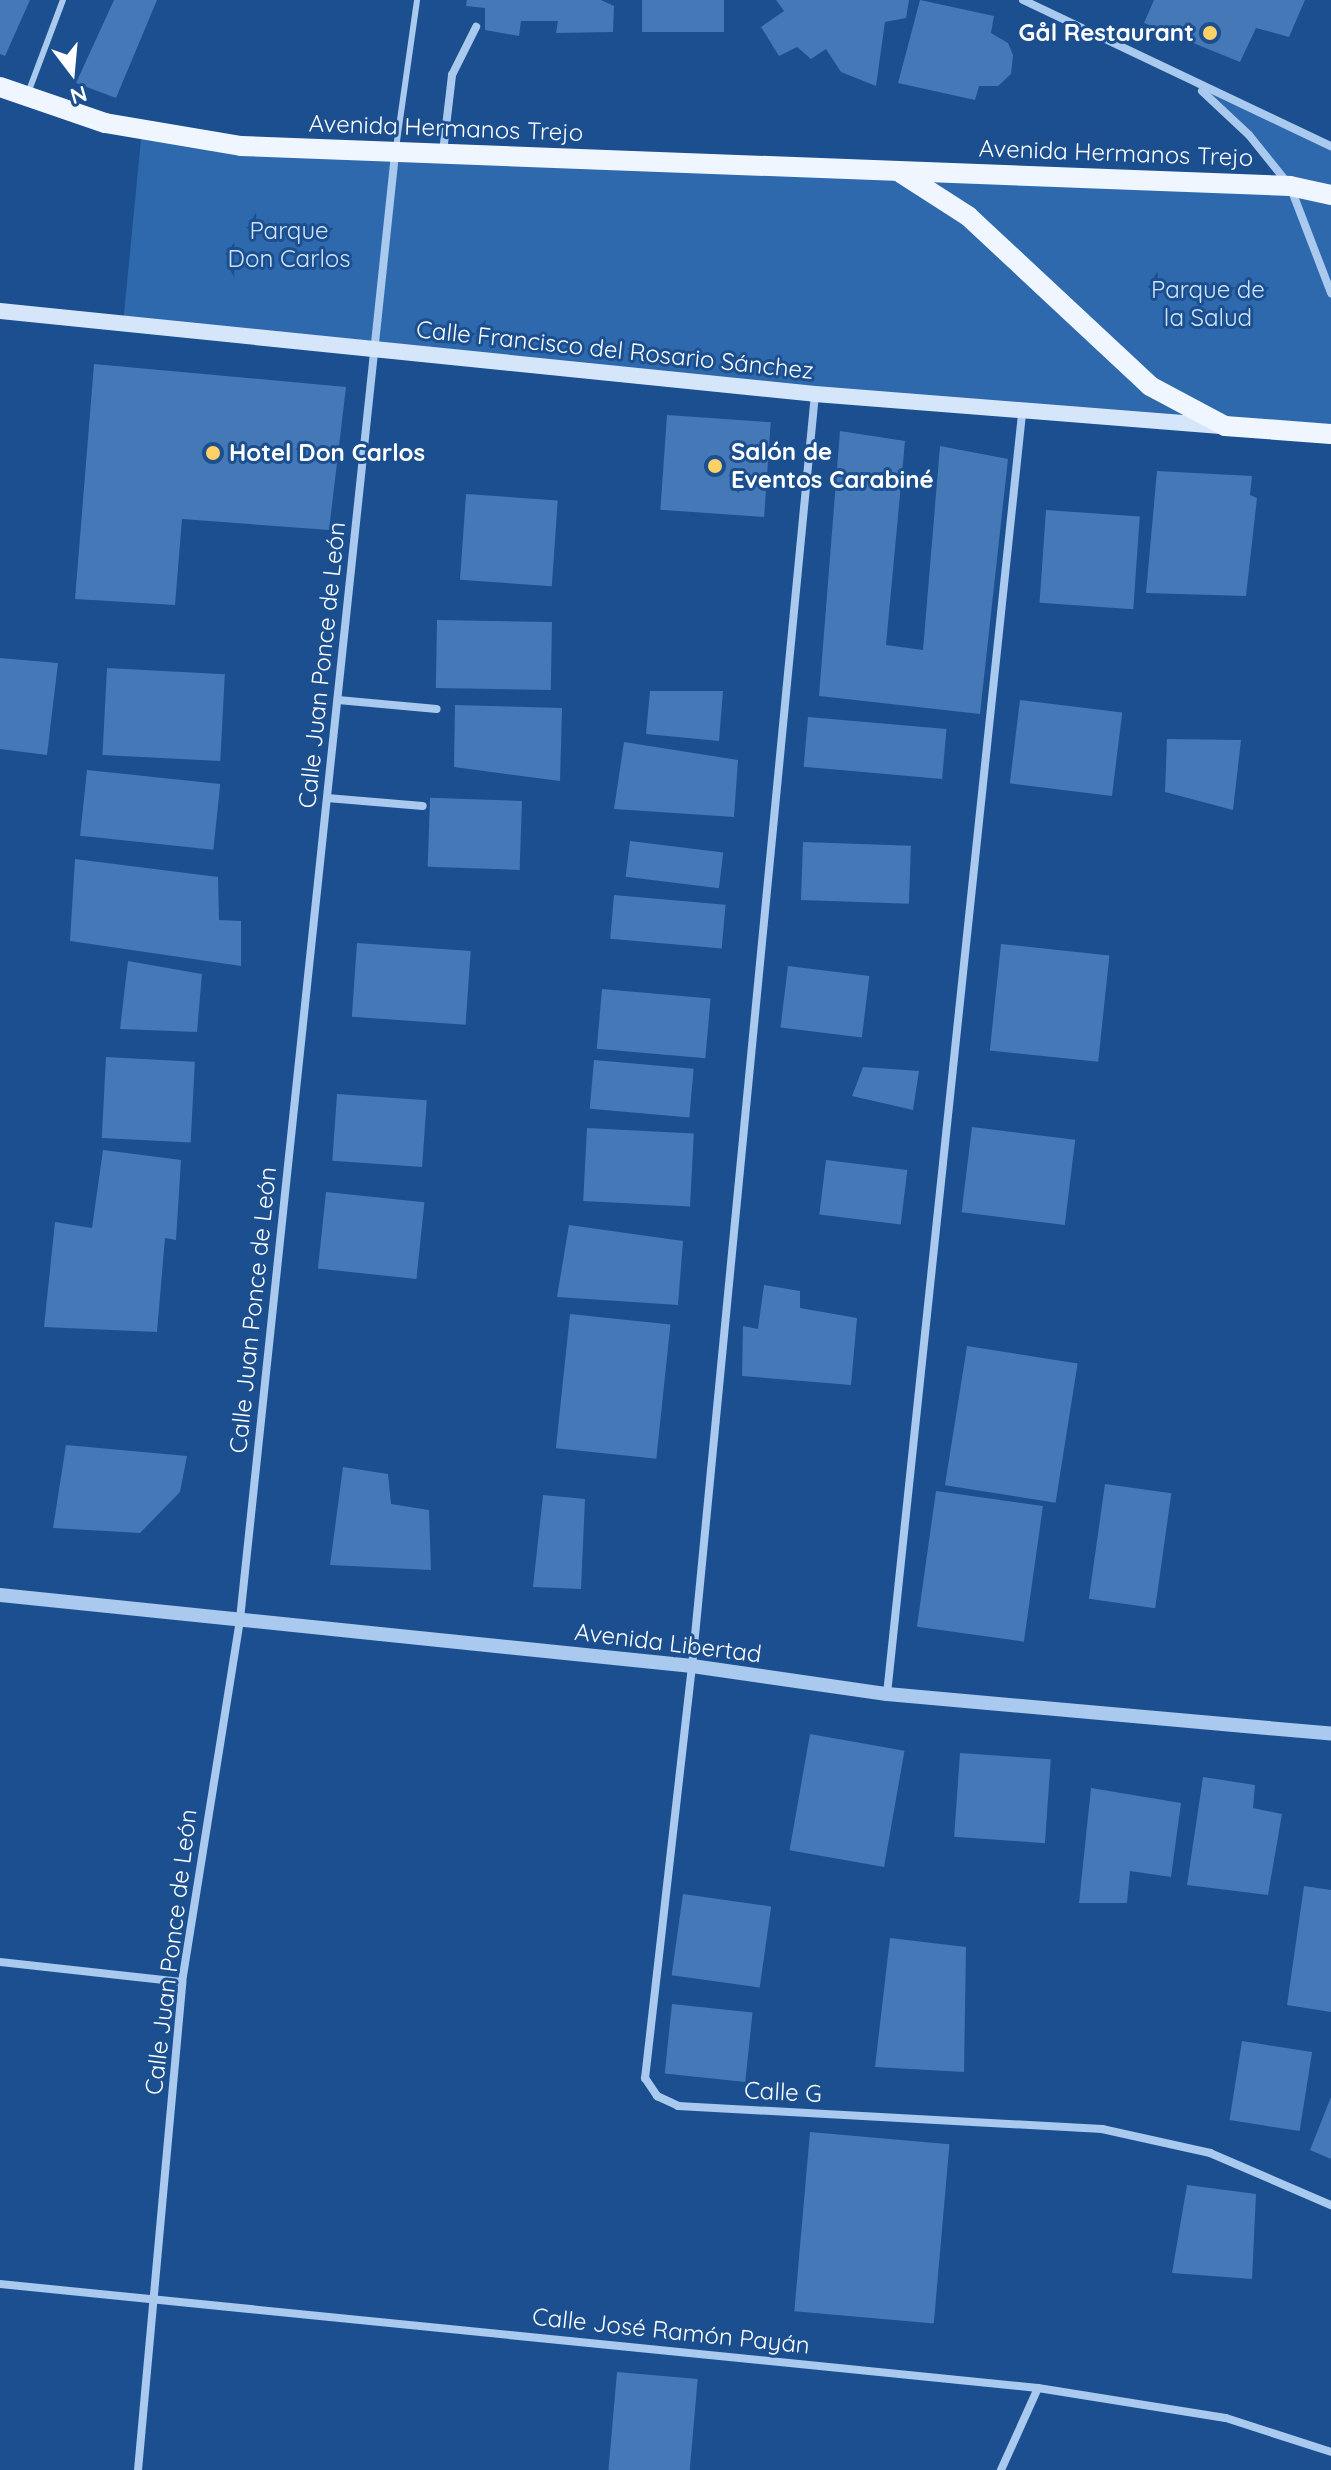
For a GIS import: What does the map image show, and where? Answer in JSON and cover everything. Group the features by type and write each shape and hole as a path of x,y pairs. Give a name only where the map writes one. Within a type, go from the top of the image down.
{"main road":[{"name":"Avenida Hermanos Trejo","path":"0,87 105,123 241,146 1290,186 1331,195"},
{"path":"897,171 968,216 1150,386 1225,426 1331,434"},
{"name":"Calle Francisco del Rosario Sánchez","path":"0,311 1022,414 1225,426"}],"street":[{"path":"1023,0 1331,146"},
{"path":"1042,9 1046,0"},
{"path":"442,153 452,75 476,27"},
{"path":"1181,77 1215,100 1290,186 1331,293"},
{"name":"Calle Juan Ponce de León","path":"138,2470 182,1982 240,1619 395,152"},
{"name":"Calle G","path":"815,394 692,1666 644,2058 645,2078 657,2096 678,2106 1102,2129 1210,2153 1331,2205"},
{"path":"887,1694 1022,414"},
{"path":"338,700 437,709"},
{"path":"327,798 423,806"},
{"name":"Avenida Libertad","path":"0,1595 692,1666 887,1694 1331,1734"},
{"path":"0,1962 182,1982"},
{"name":"Calle José Ramón Payán","path":"0,2284 1038,2388 1226,2418 1331,2452"},
{"path":"1001,2470 1038,2388"}],"lane":[{"path":"27,96 63,0"},
{"path":"395,152 417,0"}],"green space":[{"name":"Parque de la Salud","path":"1181,77 1331,146 1331,434 123,324 142,129 241,146 1289,186 1215,100"}],"building":[{"path":"0,0 30,0 5,56 0,54"},
{"path":"114,0 157,0 116,98 76,83"},
{"path":"467,0 601,0 614,6 613,32 556,33 558,21 521,21 519,36 485,30 485,8 466,6"},
{"path":"642,0 724,0 724,32 642,32"},
{"path":"776,0 909,0 906,18 885,22 876,86 841,72 826,49 811,59 797,47 779,56 761,27 784,11"},
{"path":"920,0 994,16 991,33 1008,43 1013,55 1011,74 998,86 979,86 975,100 898,83"},
{"name":"Gål Restaurant","path":"1154,0 1305,0 1289,37 1256,28 1240,62 1144,23"},
{"name":"Hotel Don Carlos","path":"94,364 346,387 329,530 182,519 175,605 75,599"},
{"name":"Salón de Eventos Carabiné","path":"667,415 771,422 764,517 660,510"},
{"path":"840,431 905,441 886,645 923,650 940,446 1008,459 980,714 819,696"},
{"path":"1157,471 1252,476 1250,495 1257,498 1246,596 1146,593"},
{"path":"466,494 558,500 552,586 460,580"},
{"path":"1046,510 1140,517 1133,609 1040,603"},
{"path":"437,620 552,622 551,690 436,688"},
{"path":"0,658 58,663 47,755 0,749"},
{"path":"107,668 225,674 220,761 102,755"},
{"path":"650,691 723,691 719,741 646,734"},
{"path":"1020,700 1122,713 1112,796 1010,783"},
{"path":"455,705 562,708 560,781 454,767"},
{"path":"808,717 946,729 942,779 804,767"},
{"path":"1167,739 1241,740 1233,810 1165,792"},
{"path":"624,742 738,760 734,817 614,809"},
{"path":"87,770 220,784 213,850 80,836"},
{"path":"430,798 522,801 520,870 428,867"},
{"path":"630,841 723,852 719,888 626,877"},
{"path":"803,842 911,846 909,904 801,900"},
{"path":"75,859 218,877 219,920 241,921 241,966 70,941"},
{"path":"614,895 726,905 722,949 610,939"},
{"path":"357,943 471,951 466,1025 352,1017"},
{"path":"1001,944 1109,955 1098,1062 990,1050"},
{"path":"128,961 202,974 197,1032 120,1029"},
{"path":"788,966 869,976 862,1038 780,1028"},
{"path":"602,989 711,998 705,1058 597,1049"},
{"path":"106,1057 195,1062 191,1143 102,1138"},
{"path":"594,1060 694,1069 689,1118 590,1109"},
{"path":"863,1067 919,1071 913,1110 852,1096"},
{"path":"337,1094 427,1100 422,1167 332,1161"},
{"path":"972,1127 1075,1140 1065,1225 962,1212"},
{"path":"587,1128 694,1134 690,1206 583,1201"},
{"path":"103,1150 181,1160 176,1240 165,1238 157,1332 44,1327 55,1222 92,1228"},
{"path":"826,1160 907,1170 901,1225 819,1215"},
{"path":"326,1192 424,1202 416,1279 318,1269"},
{"path":"569,1225 683,1241 678,1305 557,1297"},
{"path":"764,1285 800,1291 800,1308 857,1318 851,1385 742,1376 743,1326 758,1329"},
{"path":"570,1314 670,1325 656,1459 556,1448"},
{"path":"967,1346 1078,1364 1056,1503 945,1485"},
{"path":"66,1445 187,1456 180,1492 140,1533 53,1528"},
{"path":"343,1467 388,1474 391,1504 429,1510 431,1570 330,1565"},
{"path":"1105,1484 1171,1493 1155,1608 1089,1599"},
{"path":"936,1491 1043,1506 1024,1642 917,1627"},
{"path":"543,1495 585,1499 581,1589 533,1587"},
{"path":"810,1734 905,1751 884,1867 790,1850"},
{"path":"960,1753 1051,1759 1045,1843 954,1837"},
{"path":"1203,1777 1255,1785 1253,1808 1282,1814 1268,1895 1187,1885"},
{"path":"1091,1788 1181,1803 1171,1877 1130,1871 1127,1903 1079,1903"},
{"path":"1304,1886 1331,1890 1331,2012 1287,2005"},
{"path":"683,1894 771,1906 760,1988 672,1975"},
{"path":"890,1938 966,1947 964,2072 875,2067"},
{"path":"672,2004 753,2012 745,2082 665,2074"},
{"path":"1242,2041 1312,2052 1300,2131 1229,2120"},
{"path":"1331,2097 1331,2159 1310,2150"},
{"path":"810,2132 949,2144 934,2324 794,2311"},
{"path":"1187,2185 1256,2194 1252,2279 1172,2273"},
{"path":"617,2372 698,2379 690,2470 608,2470"}],"place":[{"name":"Gål Restaurant","path":"1210,33"},
{"name":"Hotel Don Carlos","path":"213,453"},
{"name":"Salón de Eventos Carabiné","path":"715,466"}],"park label":[{"name":"Parque Don Carlos","path":"289,245"}]}
